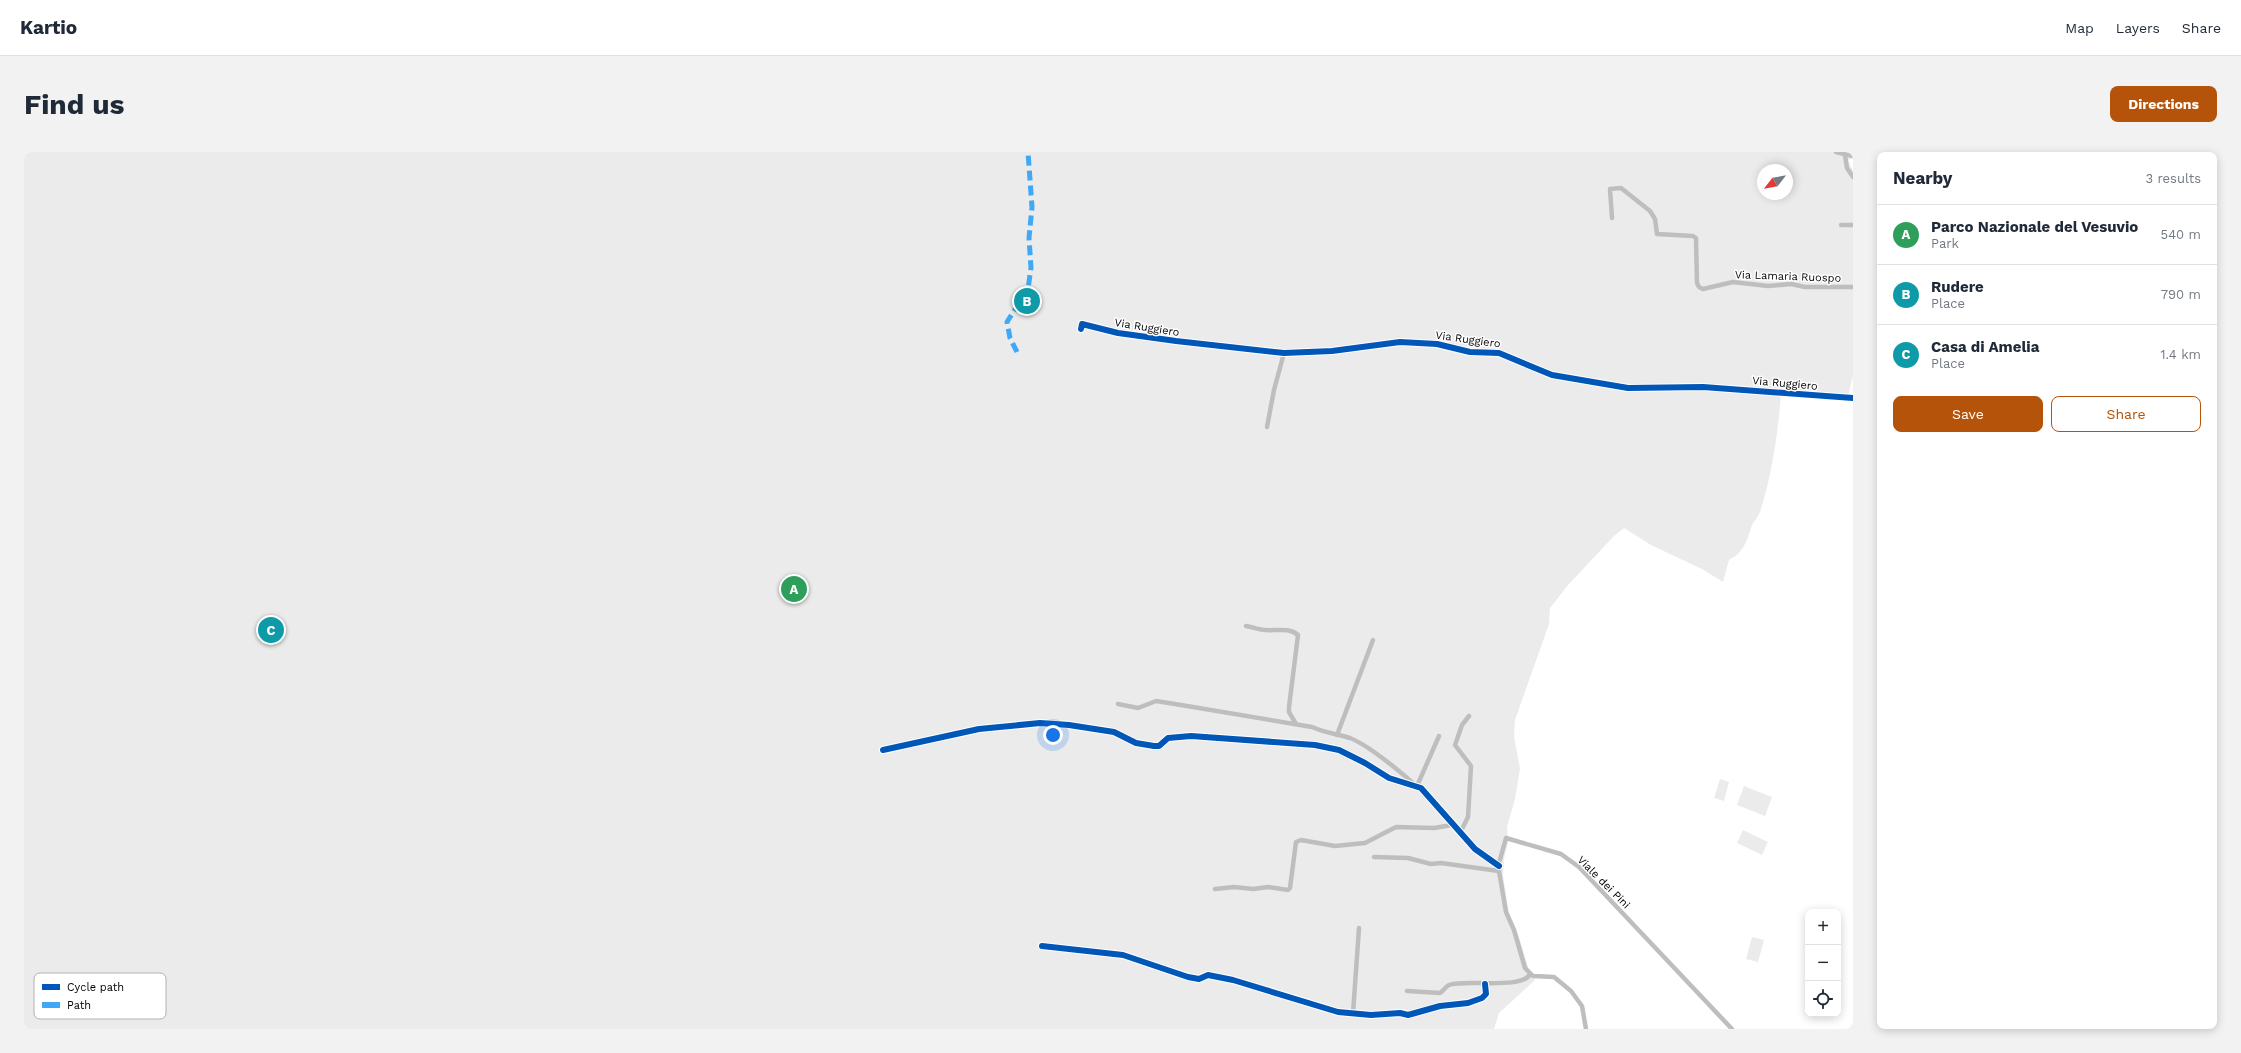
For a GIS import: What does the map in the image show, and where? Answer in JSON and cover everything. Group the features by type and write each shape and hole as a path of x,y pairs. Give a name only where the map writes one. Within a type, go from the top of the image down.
{"street":[{"path":"1836,152 1853,156"},
{"path":"1845,155 1847,168 1853,176"},
{"name":"Via Lamaria Ruospo","path":"1612,218 1610,189 1621,188 1650,211 1655,220 1657,234 1693,236 1696,238 1697,283 1699,287 1703,288 1733,282 1768,286 1791,284 1805,287 1853,287"},
{"path":"1841,225 1853,225"},
{"name":"Via Ruggiero","path":"1081,329 1082,324 1118,333 1176,342 1284,353 1332,351 1400,342 1437,344 1470,352 1499,353 1552,376 1628,388 1703,387 1853,398"},
{"path":"1267,427 1274,390 1284,353"},
{"path":"1246,626 1267,630 1278,629 1294,632 1298,635 1289,707 1289,712 1296,724"},
{"path":"1336,735 1373,640"},
{"path":"1118,704 1138,708 1152,702 1162,702 1296,724 1352,738 1417,786 1475,849 1499,868"},
{"path":"1460,833 1468,817 1471,766 1458,750 1456,743 1462,725 1469,716"},
{"path":"883,750 979,730 1040,724 1069,725 1114,732 1136,743 1154,746 1159,746 1168,738 1191,736 1315,745 1339,750 1365,763 1389,778 1417,786"},
{"path":"1417,786 1439,736"},
{"path":"1215,889 1234,887 1253,889 1268,887 1288,890 1290,888 1296,842 1301,840 1335,846 1366,843 1396,827 1434,828 1452,824"},
{"name":"Viale dei Pini","path":"1530,974 1525,968 1514,930 1506,912 1499,868 1506,838 1561,854 1571,861 1732,1029"},
{"path":"1374,857 1408,858 1431,864 1441,863 1499,868"},
{"path":"1353,1013 1359,928"},
{"path":"1042,946 1123,955 1188,977 1199,979 1208,975 1233,980 1303,1003 1338,1012 1371,1015 1400,1013 1408,1015 1440,1006 1468,1003 1485,996 1485,984"},
{"path":"1407,991 1440,993 1451,984 1485,984 1526,979 1530,974 1554,977 1563,984 1582,1006 1586,1029"}],"shaded area":[{"path":"24,152 1853,152 1853,158 1848,160 1853,171 1853,376 1847,399 1781,394 1774,454 1760,512 1752,525 1742,550 1729,560 1723,582 1702,569 1651,545 1624,528 1614,536 1568,585 1550,608 1549,624 1515,720 1514,736 1520,769 1515,799 1507,827 1508,843 1504,859 1503,876 1509,914 1518,934 1529,970 1535,980 1499,1013 1494,1029 24,1029"},
{"path":"1720,779 1729,782 1724,801 1714,798"},
{"path":"1744,786 1772,797 1765,816 1737,805"},
{"path":"1743,830 1768,842 1762,855 1737,843"},
{"path":"1752,937 1764,940 1758,962 1746,959"}],"marked path":[{"path":"1017,352 1010,338 1007,322 1028,289 1031,268 1029,238 1032,207 1028,152"}],"cycle path":[{"path":"1081,329 1082,324 1118,333 1284,353 1332,351 1400,342 1437,344 1470,352 1499,353 1552,375 1628,388 1703,387 1853,398"},
{"path":"883,750 979,729 1040,723 1069,725 1114,732 1136,743 1154,746 1159,746 1168,738 1191,736 1315,745 1339,750 1365,763 1389,778 1421,788 1475,849 1499,866"},
{"path":"1042,946 1123,955 1188,977 1199,979 1208,975 1233,980 1338,1012 1371,1015 1400,1013 1408,1015 1440,1006 1468,1003 1482,998 1486,994 1485,984"}],"place":[{"name":"Rudere","path":"1027,301"},
{"name":"Parco Nazionale del Vesuvio","path":"794,589"},
{"name":"Casa di Amelia","path":"271,630"}]}
